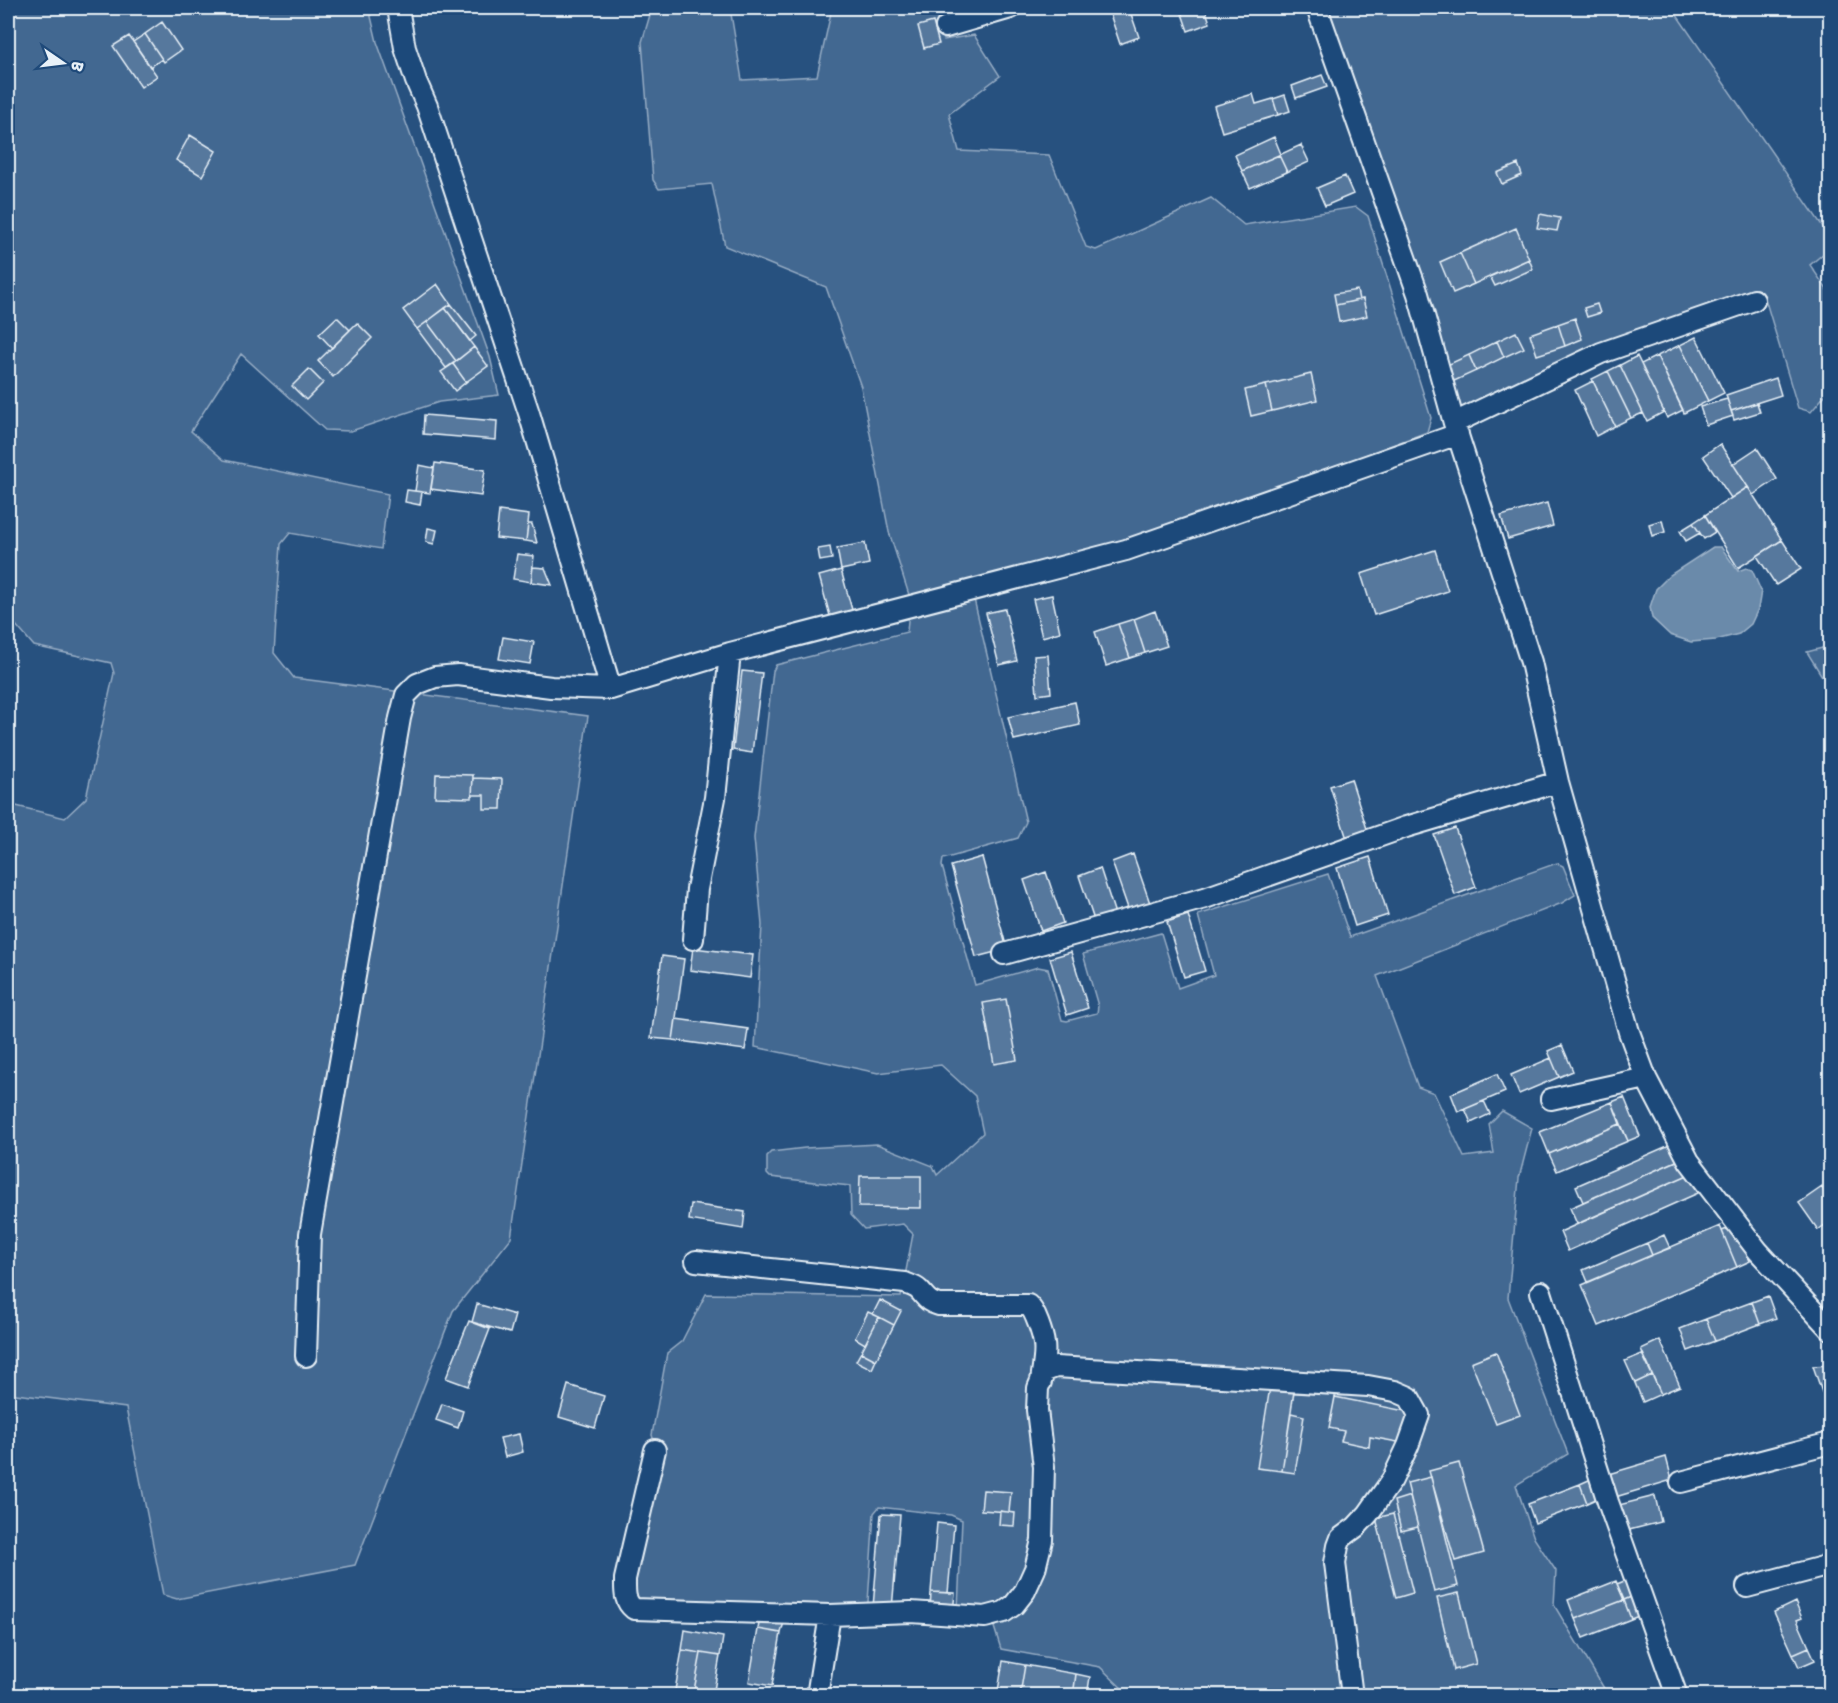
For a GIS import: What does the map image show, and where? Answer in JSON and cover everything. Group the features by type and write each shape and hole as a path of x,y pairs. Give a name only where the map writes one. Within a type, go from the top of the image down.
{"street":[{"path":"398,8 405,48 427,106 530,414 611,689"},
{"path":"946,27 1011,8"},
{"path":"1317,8 1418,294 1456,429 1532,662 1558,782 1629,1032 1646,1078 1689,1161 1758,1251 1830,1329"},
{"path":"306,1356 310,1234 400,718 406,695 417,684 435,677 458,675 551,687 611,689 730,653 1126,550 1456,429 1601,353 1754,300"},
{"path":"693,939 698,889 715,798 730,653"},
{"path":"1004,954 1205,898 1407,827 1558,782"},
{"path":"1551,1099 1646,1078"},
{"path":"696,1261 905,1283 919,1290 930,1303 939,1305 1028,1305 1032,1307 1035,1314 1044,1344 1041,1382"},
{"path":"1541,1292 1608,1502 1677,1695"},
{"path":"655,1450 625,1580 626,1598 634,1609 830,1615 911,1612 985,1617 1004,1612 1014,1605 1025,1592 1032,1577 1042,1540 1044,1467 1037,1410 1038,1388 1045,1371 1056,1367 1085,1368 1368,1386 1395,1391 1409,1397 1419,1415 1392,1480 1356,1527 1341,1539 1335,1563 1352,1695"},
{"path":"1681,1482 1830,1443"},
{"path":"1747,1587 1830,1565"},
{"path":"817,1695 830,1615"}],"shaded area":[{"path":"8,8 369,8 377,42 490,357 499,395 439,402 351,431 325,430 241,354 191,431 224,460 388,494 381,549 290,533 281,544 274,653 294,678 588,716 511,1238 453,1311 355,1565 177,1599 163,1595 126,1408 8,1393 8,804 65,818 86,798 114,673 111,663 34,646 8,616"},
{"path":"652,8 730,8 742,80 817,76 832,8 939,8 944,40 974,35 1000,76 949,114 959,151 1049,155 1086,247 1096,250 1211,198 1244,225 1356,207 1368,216 1431,418 1427,432 1123,545 970,582 1026,822 1018,838 943,859 942,866 975,985 1038,967 1048,969 1062,1020 1067,1021 1097,1013 1098,1006 1083,954 1161,933 1178,988 1214,975 1198,915 1328,874 1350,937 1557,863 1563,866 1575,895 1562,903 1377,976 1418,1087 1434,1093 1464,1157 1494,1153 1489,1124 1502,1111 1532,1128 1519,1178 1508,1298 1568,1454 1516,1485 1534,1538 1556,1571 1554,1605 1608,1695 1129,1695 1100,1667 1001,1649 988,1608 958,1609 962,1520 951,1515 879,1507 874,1513 868,1602 861,1609 639,1604 630,1598 657,1451 652,1435 667,1353 682,1341 706,1294 901,1297 913,1234 903,1224 864,1229 851,1215 850,1186 770,1177 767,1174 767,1156 771,1152 805,1148 877,1144 933,1166 937,1175 983,1133 975,1096 941,1065 878,1073 755,1047 762,925 754,838 773,671 776,665 907,632 910,598 889,532 861,387 826,287 725,246 712,184 659,189 653,180 642,42"},
{"path":"1323,8 1672,8 1830,237 1830,248 1810,265 1830,294 1830,389 1811,412 1798,408 1764,295 1753,289 1646,329 1456,417"},
{"path":"1713,547 1721,547 1738,571 1746,568 1752,570 1761,591 1758,609 1751,624 1739,634 1716,640 1691,642 1670,635 1652,618 1650,607 1656,589 1670,575"},
{"path":"1830,646 1830,689 1807,652"}],"building":[{"path":"1108,8 1129,8 1139,37 1120,44"},
{"path":"1180,8 1205,8 1210,23 1188,31"},
{"path":"162,22 181,50 164,62 145,34"},
{"path":"933,22 939,44 924,48 918,26"},
{"path":"145,34 162,59 150,67 133,42"},
{"path":"129,36 157,76 141,87 113,46"},
{"path":"1322,75 1327,87 1296,98 1292,86"},
{"path":"1253,94 1256,104 1273,99 1278,115 1222,132 1214,106"},
{"path":"1285,95 1290,111 1278,115 1273,99"},
{"path":"190,135 216,151 202,176 176,160"},
{"path":"1274,137 1281,154 1242,171 1235,155"},
{"path":"1301,145 1309,162 1287,172 1279,155"},
{"path":"1279,155 1287,172 1250,188 1242,171"},
{"path":"1518,164 1522,175 1502,184 1497,173"},
{"path":"1345,176 1353,194 1325,206 1317,188"},
{"path":"1540,214 1560,218 1557,231 1537,228"},
{"path":"1516,228 1529,259 1474,284 1460,253"},
{"path":"1460,253 1474,284 1453,293 1440,262"},
{"path":"1529,259 1533,269 1495,286 1490,276"},
{"path":"437,284 451,304 417,329 403,310"},
{"path":"1357,290 1359,300 1336,305 1334,294"},
{"path":"1363,299 1367,316 1339,322 1336,305"},
{"path":"451,304 476,336 470,341 445,308"},
{"path":"1597,304 1600,313 1587,317 1584,308"},
{"path":"445,308 474,347 456,361 427,322"},
{"path":"337,317 350,330 332,348 319,334"},
{"path":"1575,318 1582,339 1565,346 1558,324"},
{"path":"427,322 456,361 446,368 417,329"},
{"path":"357,323 372,338 333,377 318,361"},
{"path":"1558,324 1565,346 1537,355 1530,334"},
{"path":"1516,332 1524,348 1504,357 1497,341"},
{"path":"1696,337 1724,393 1708,401 1680,345"},
{"path":"1497,341 1504,357 1476,371 1469,355"},
{"path":"1680,345 1708,401 1684,413 1657,356"},
{"path":"474,347 488,366 466,382 453,364"},
{"path":"1469,355 1476,371 1452,382 1445,366"},
{"path":"1637,356 1664,412 1647,421 1620,365"},
{"path":"1657,356 1683,410 1667,418 1641,364"},
{"path":"453,364 466,382 455,391 441,372"},
{"path":"1620,365 1643,413 1631,418 1608,371"},
{"path":"309,369 323,383 306,400 292,386"},
{"path":"1608,371 1631,418 1615,426 1592,379"},
{"path":"1311,374 1317,400 1272,411 1266,385"},
{"path":"1776,378 1781,395 1731,411 1726,395"},
{"path":"1593,381 1615,426 1596,436 1575,390"},
{"path":"1266,385 1272,411 1251,416 1245,390"},
{"path":"1727,399 1733,416 1706,425 1700,407"},
{"path":"1757,403 1760,412 1734,420 1731,411"},
{"path":"424,415 497,421 496,440 423,434"},
{"path":"1720,444 1748,487 1731,498 1703,456"},
{"path":"1757,448 1777,479 1753,495 1733,464"},
{"path":"435,463 485,470 481,496 431,489"},
{"path":"419,465 434,468 430,493 415,491"},
{"path":"1748,487 1782,540 1738,568 1705,515"},
{"path":"407,490 422,492 420,505 405,502"},
{"path":"1547,503 1553,526 1508,539 1501,516"},
{"path":"499,511 529,515 526,541 496,538"},
{"path":"1705,515 1715,532 1704,539 1693,523"},
{"path":"1662,520 1665,532 1652,536 1649,524"},
{"path":"1693,523 1700,533 1686,541 1680,531"},
{"path":"528,524 532,524 537,543 526,541"},
{"path":"428,528 437,530 434,544 426,542"},
{"path":"1782,540 1801,569 1776,585 1757,556"},
{"path":"865,543 869,564 841,570 837,548"},
{"path":"830,547 832,559 820,561 818,549"},
{"path":"1435,550 1448,591 1374,615 1361,574"},
{"path":"517,554 534,556 531,582 513,579"},
{"path":"533,567 545,568 552,585 531,582"},
{"path":"841,570 854,617 832,623 819,576"},
{"path":"1052,595 1060,632 1042,637 1033,599"},
{"path":"1005,609 1017,661 999,665 986,613"},
{"path":"1155,611 1167,646 1145,653 1134,619"},
{"path":"1134,619 1145,653 1130,658 1118,624"},
{"path":"1118,624 1130,658 1106,666 1095,632"},
{"path":"503,637 534,642 530,664 499,659"},
{"path":"1048,655 1051,693 1037,695 1034,656"},
{"path":"742,671 762,673 752,753 733,750"},
{"path":"1075,702 1080,725 1014,740 1008,717"},
{"path":"436,774 473,775 472,798 435,797"},
{"path":"473,778 502,779 501,809 484,809 484,795 472,795"},
{"path":"1351,779 1369,835 1348,842 1330,786"},
{"path":"1455,828 1476,887 1455,895 1434,835"},
{"path":"1133,854 1151,906 1130,914 1112,862"},
{"path":"982,857 1007,949 976,957 951,866"},
{"path":"1370,857 1388,915 1355,926 1337,868"},
{"path":"1100,868 1116,917 1095,923 1079,876"},
{"path":"1046,872 1063,923 1041,931 1024,880"},
{"path":"1188,915 1205,971 1184,977 1167,922"},
{"path":"693,948 753,955 750,978 690,970"},
{"path":"1071,952 1088,1008 1067,1015 1050,958"},
{"path":"662,956 684,959 673,1040 651,1038"},
{"path":"1006,999 1017,1060 994,1064 983,1003"},
{"path":"676,1019 748,1029 745,1050 673,1040"},
{"path":"1562,1045 1573,1071 1559,1077 1548,1051"},
{"path":"1551,1058 1559,1077 1519,1094 1511,1075"},
{"path":"1497,1074 1505,1092 1458,1112 1451,1094"},
{"path":"1624,1097 1640,1136 1628,1141 1612,1102"},
{"path":"1484,1101 1490,1114 1471,1123 1465,1109"},
{"path":"1612,1102 1620,1124 1549,1154 1540,1132"},
{"path":"1620,1124 1628,1141 1557,1171 1549,1154"},
{"path":"1672,1144 1679,1160 1583,1202 1576,1186"},
{"path":"1683,1158 1690,1174 1577,1224 1570,1208"},
{"path":"1690,1174 1698,1193 1568,1251 1560,1232"},
{"path":"860,1176 921,1176 921,1208 859,1207"},
{"path":"1822,1187 1830,1200 1830,1221 1818,1230 1799,1203"},
{"path":"691,1204 745,1212 743,1229 689,1220"},
{"path":"1720,1226 1737,1267 1599,1326 1582,1285"},
{"path":"1735,1226 1750,1261 1737,1267 1722,1231"},
{"path":"1664,1235 1670,1248 1652,1255 1647,1243"},
{"path":"1647,1243 1652,1255 1588,1282 1583,1270"},
{"path":"1768,1296 1776,1318 1760,1324 1752,1302"},
{"path":"880,1300 901,1311 894,1325 873,1314"},
{"path":"1752,1302 1760,1324 1715,1341 1706,1319"},
{"path":"477,1304 515,1315 510,1333 472,1322"},
{"path":"868,1312 879,1317 865,1344 855,1338"},
{"path":"879,1317 894,1325 876,1360 861,1352"},
{"path":"1706,1319 1715,1341 1688,1351 1680,1329"},
{"path":"469,1321 490,1329 468,1386 446,1378"},
{"path":"1660,1340 1680,1386 1661,1394 1641,1349"},
{"path":"861,1352 876,1360 872,1369 856,1361"},
{"path":"1496,1352 1520,1415 1496,1424 1471,1362"},
{"path":"1642,1354 1652,1375 1635,1383 1625,1361"},
{"path":"1830,1365 1830,1400 1825,1401 1813,1366"},
{"path":"1652,1375 1661,1394 1643,1402 1635,1383"},
{"path":"568,1385 604,1396 595,1428 559,1417"},
{"path":"1270,1387 1294,1391 1282,1471 1257,1468"},
{"path":"1335,1397 1410,1412 1403,1443 1370,1437 1369,1447 1341,1441 1344,1431 1329,1428"},
{"path":"442,1404 463,1411 458,1428 436,1420"},
{"path":"1291,1413 1304,1416 1295,1473 1282,1471"},
{"path":"519,1434 523,1452 505,1457 500,1438"},
{"path":"1666,1457 1672,1480 1612,1498 1605,1475"},
{"path":"1459,1463 1484,1553 1455,1561 1429,1471"},
{"path":"1431,1477 1458,1586 1434,1592 1407,1483"},
{"path":"1591,1479 1598,1498 1587,1503 1580,1484"},
{"path":"1580,1484 1587,1503 1535,1523 1528,1504"},
{"path":"983,1490 1011,1492 1009,1512 981,1510"},
{"path":"1410,1496 1418,1527 1401,1531 1394,1501"},
{"path":"1655,1496 1661,1522 1625,1531 1619,1505"},
{"path":"1000,1511 1015,1513 1014,1526 999,1525"},
{"path":"881,1514 900,1515 892,1609 873,1607"},
{"path":"1393,1514 1413,1593 1396,1598 1376,1518"},
{"path":"937,1523 954,1525 948,1593 931,1592"},
{"path":"1629,1579 1636,1595 1624,1600 1617,1584"},
{"path":"1616,1581 1624,1600 1575,1619 1568,1600"},
{"path":"931,1592 955,1593 953,1612 930,1610"},
{"path":"1459,1593 1476,1664 1454,1670 1437,1598"},
{"path":"1638,1594 1646,1613 1631,1619 1624,1600"},
{"path":"1624,1600 1631,1619 1583,1638 1575,1619"},
{"path":"1795,1602 1802,1618 1797,1620 1809,1647 1793,1654 1774,1612"},
{"path":"760,1618 784,1622 781,1633 758,1629"},
{"path":"758,1629 781,1633 772,1686 749,1682"},
{"path":"685,1630 723,1637 720,1656 682,1650"},
{"path":"1809,1647 1815,1660 1799,1667 1793,1654"},
{"path":"682,1650 701,1653 693,1696 674,1696"},
{"path":"701,1653 720,1656 713,1696 693,1696"},
{"path":"1003,1661 1025,1665 1020,1695 998,1691"},
{"path":"1025,1665 1076,1674 1073,1696 1020,1695"},
{"path":"1076,1674 1090,1677 1087,1696 1073,1696"}]}
